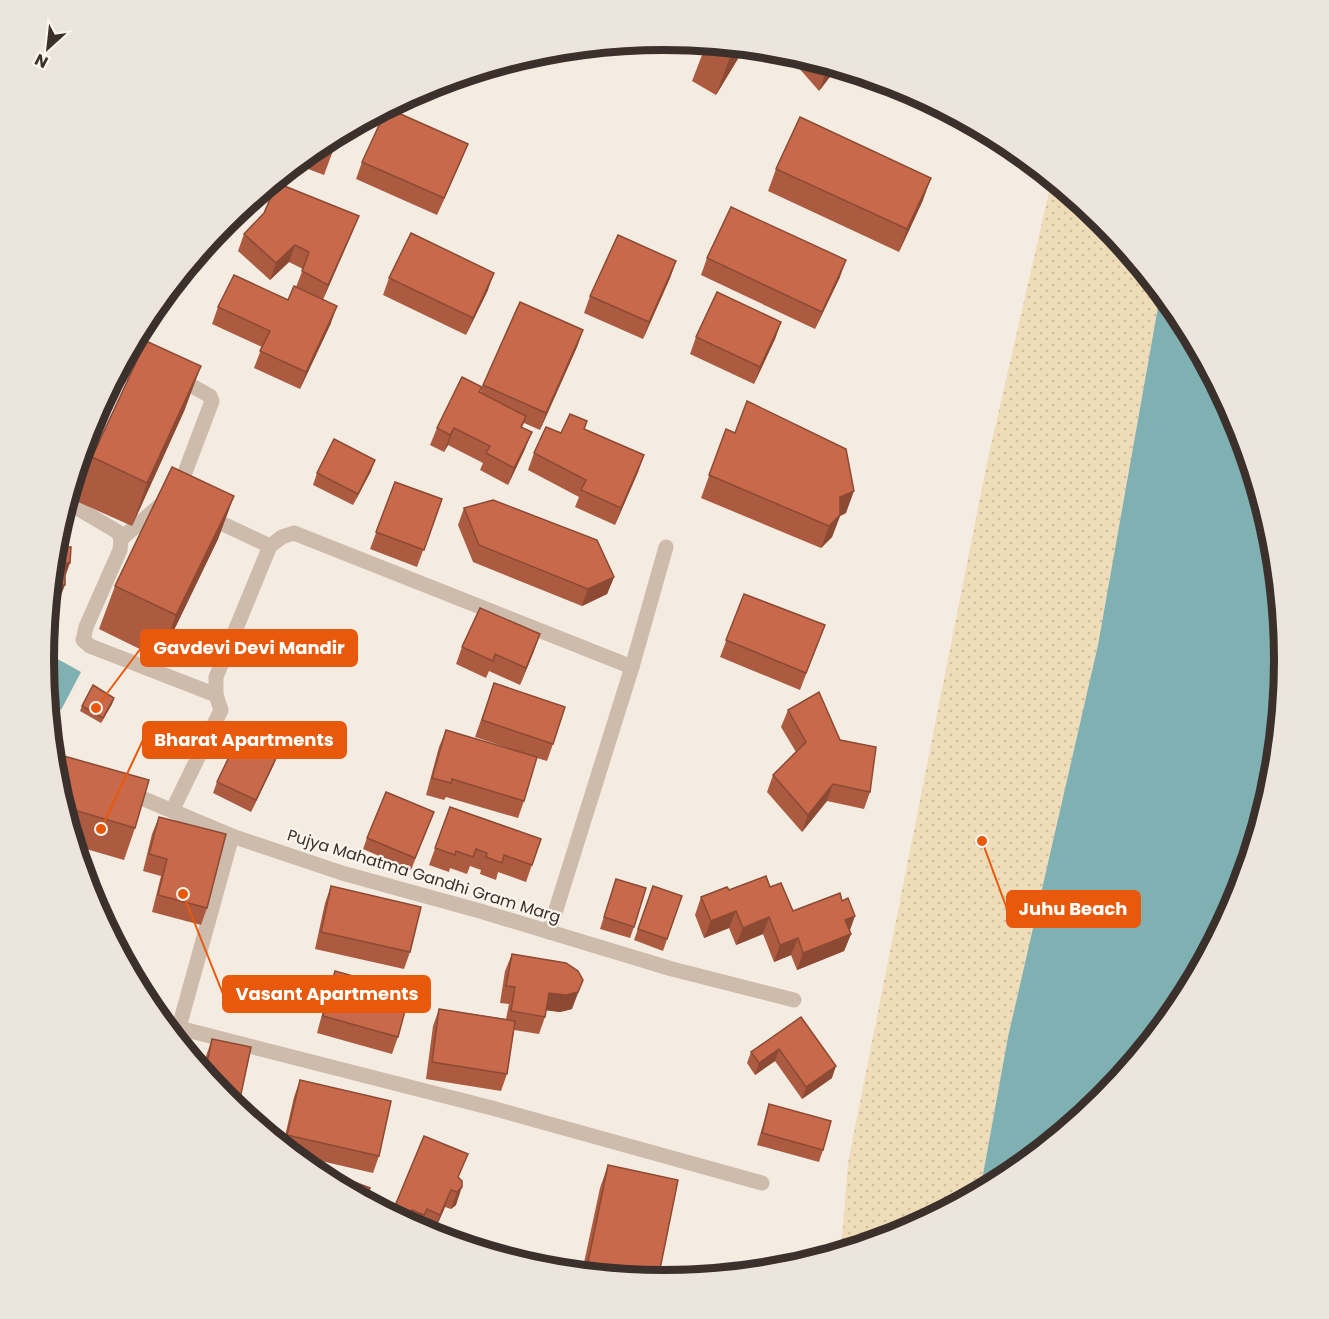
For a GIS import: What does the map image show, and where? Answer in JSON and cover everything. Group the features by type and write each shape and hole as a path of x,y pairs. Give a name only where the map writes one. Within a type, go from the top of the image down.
{"street":[{"path":"121,539 177,490 211,406 210,396 149,364 142,362 128,370"},
{"path":"177,490 191,508 270,546"},
{"path":"74,506 118,532 121,539 120,550 86,627 84,640 90,646 216,695"},
{"path":"172,811 221,710 216,695 216,677 270,546 282,537 294,533 632,667"},
{"path":"549,932 632,667 666,547"},
{"name":"Pujya Mahatma Gandhi Gram Marg","path":"64,764 232,836 342,873 672,969 794,1000"},
{"path":"179,1029 232,836"},
{"path":"184,1034 492,1108 762,1183"}],"sand":[{"path":"1050,187 1096,228 1123,257 1159,304 1098,645 1008,1037 982,1180 934,1207 898,1223 842,1243 848,1163 987,463"}],"water":[{"path":"1159,304 1172,321 1212,390 1242,463 1263,540 1273,620 1274,660 1273,699 1263,779 1254,817 1228,893 1212,929 1172,998 1123,1062 1096,1091 1036,1143 982,1180 1008,1037 1098,645"},
{"path":"54,657 81,672 61,710 57,708"}],"building":[{"path":"396,112 468,144 444,198 362,162 382,119"},
{"path":"800,117 931,178 907,229 776,169"},
{"path":"282,185 359,216 328,285 302,271 309,252 295,245 276,263 244,234 264,213 273,192"},
{"path":"731,207 846,260 822,312 707,258"},
{"path":"411,233 494,273 473,318 389,278"},
{"path":"618,235 676,261 649,322 590,296"},
{"path":"234,275 288,300 294,286 337,306 306,372 260,351 270,331 218,307"},
{"path":"717,292 781,322 760,367 696,337"},
{"path":"520,302 583,330 546,413 483,385"},
{"path":"146,341 201,366 147,483 92,457"},
{"path":"462,377 482,387 479,392 526,416 521,427 532,432 514,468 486,453 490,446 454,428 450,435 437,428"},
{"path":"747,401 846,449 854,491 840,497 840,515 829,526 709,475 726,429 735,433"},
{"path":"570,414 587,421 584,429 644,455 621,508 581,490 586,480 534,453 546,427 561,433"},
{"path":"334,439 375,460 358,494 317,473"},
{"path":"172,467 234,496 176,615 115,586"},
{"path":"395,482 442,499 424,550 376,532"},
{"path":"493,500 597,540 614,577 588,589 479,545 464,508"},
{"path":"65,547 71,547 70,563 65,563 65,585 60,585"},
{"path":"744,594 825,625 806,673 726,640"},
{"path":"480,608 540,634 526,668 495,654 493,661 462,647"},
{"path":"494,683 565,707 553,744 482,720"},
{"path":"93,685 114,698 103,718 82,706"},
{"path":"819,692 840,740 876,747 870,792 833,784 808,815 773,775 806,742 788,710"},
{"path":"446,730 537,757 524,801 452,779 451,783 432,778"},
{"path":"239,736 278,754 256,800 217,782"},
{"path":"64,756 149,780 135,828 73,810"},
{"path":"386,792 434,812 415,858 367,838"},
{"path":"450,807 541,839 532,865 504,855 502,863 486,857 487,853 476,849 473,857 456,851 455,855 435,848"},
{"path":"159,817 226,834 207,908 158,895 167,859 149,854"},
{"path":"766,876 770,887 781,883 793,911 840,893 842,901 848,898 855,916 845,920 851,934 803,953 798,938 780,945 769,917 743,928 736,911 711,921 701,897 727,887 729,890"},
{"path":"616,879 646,888 634,927 604,917"},
{"path":"331,886 421,907 410,952 321,932"},
{"path":"653,886 682,896 667,939 638,929"},
{"path":"512,954 566,963 578,971 583,980 578,992 566,995 549,993 545,1017 511,1011 515,987 506,986"},
{"path":"335,971 410,992 398,1037 323,1016"},
{"path":"439,1009 515,1021 507,1074 432,1062"},
{"path":"801,1017 836,1066 806,1087 779,1049 759,1063 751,1052"},
{"path":"212,1039 251,1047 240,1098 233,1091 207,1063"},
{"path":"300,1080 391,1101 379,1156 287,1135"},
{"path":"769,1104 831,1121 823,1150 762,1133"},
{"path":"424,1136 468,1154 458,1177 462,1181 462,1187 457,1192 451,1190 440,1215 427,1209 424,1215 412,1210 410,1214 395,1207"},
{"path":"608,1165 678,1180 660,1270 588,1264"},
{"path":"343,1178 370,1188 368,1193"}],"place":[{"name":"Gavdevi Devi Mandir","path":"96,708"},
{"name":"Bharat Apartments","path":"101,829"},
{"name":"Juhu Beach","path":"982,841"},
{"name":"Vasant Apartments","path":"183,894"}]}
